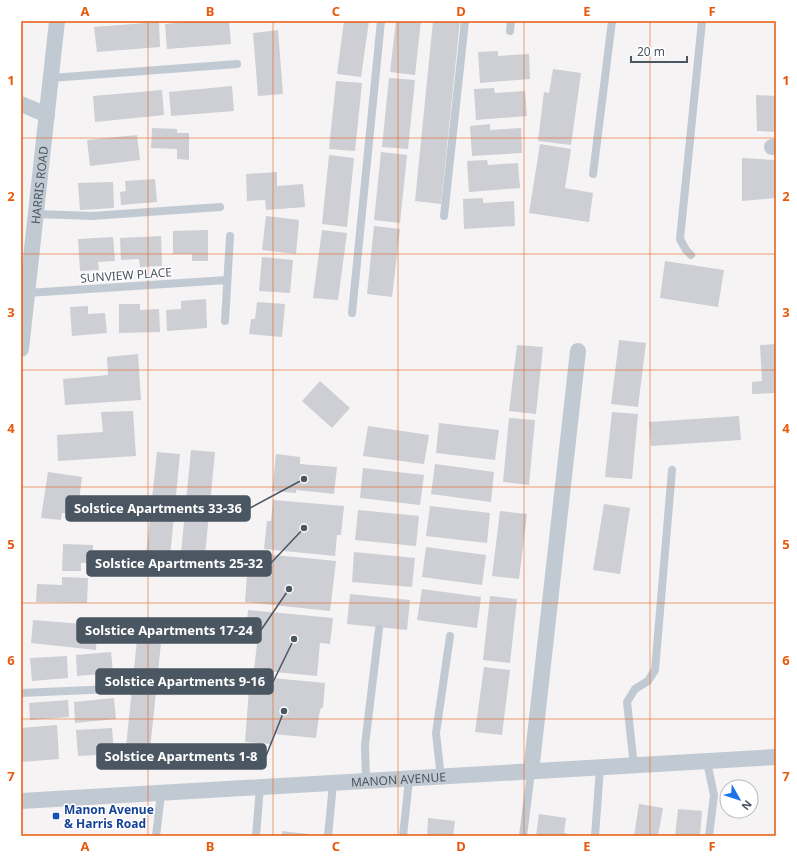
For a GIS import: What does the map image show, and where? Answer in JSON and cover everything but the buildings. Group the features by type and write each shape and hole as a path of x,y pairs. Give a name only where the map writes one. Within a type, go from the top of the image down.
{"street":[{"name":"HARRIS ROAD","path":"21,349 23,317 27,293 57,21"},
{"path":"21,104 47,115"},
{"path":"530,772 578,350"},
{"name":"MANON AVENUE","path":"21,801 409,780 776,757"}],"lane":[{"path":"352,313 381,21"},
{"path":"444,216 465,21"},
{"path":"510,31 511,21"},
{"path":"593,174 612,21"},
{"path":"691,255 686,250 680,239 702,21"},
{"path":"51,78 237,64"},
{"path":"36,214 92,216 220,206"},
{"path":"225,322 230,236"},
{"name":"SUNVIEW PLACE","path":"27,293 227,280"},
{"path":"634,766 627,702 634,689 648,681 655,670 672,470"},
{"path":"366,782 365,745 379,629"},
{"path":"441,778 436,733 450,636"},
{"path":"21,693 112,689"},
{"path":"707,762 714,795 709,836"},
{"path":"595,836 600,768"},
{"path":"523,836 530,772"},
{"path":"403,836 409,780"},
{"path":"328,836 333,784"},
{"path":"256,836 260,787"},
{"path":"156,836 161,794"}],"place":[{"name":"Solstice Apartments 33-36","path":"304,479"},
{"name":"Solstice Apartments 25-32","path":"304,528"},
{"name":"Solstice Apartments 17-24","path":"289,589"},
{"name":"Solstice Apartments 9-16","path":"294,639"},
{"name":"Solstice Apartments 1-8","path":"284,711"},
{"name":"Manon Avenue & Harris Road","path":"56,816"}]}
